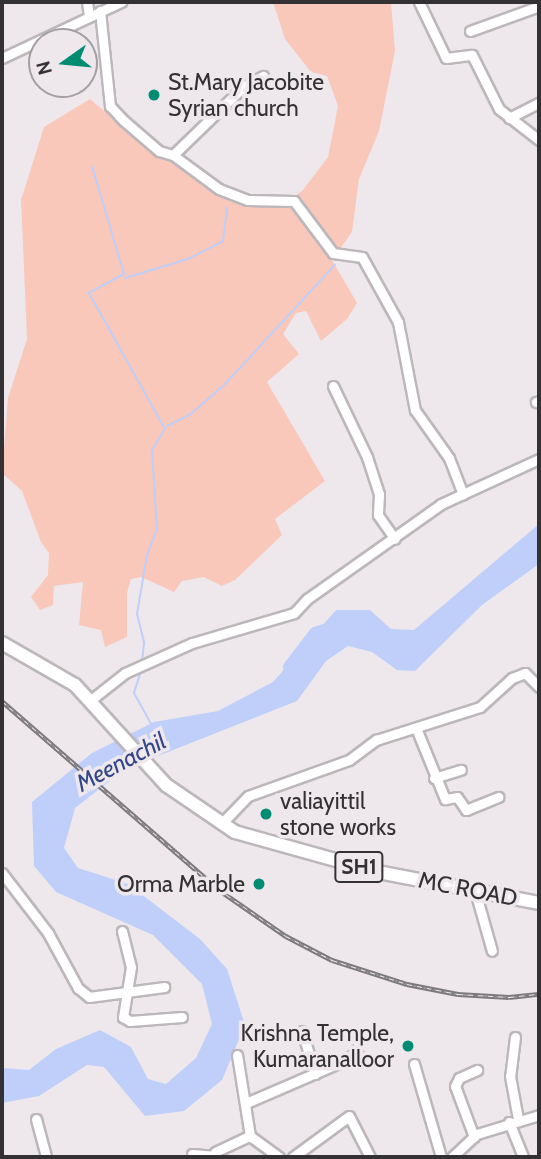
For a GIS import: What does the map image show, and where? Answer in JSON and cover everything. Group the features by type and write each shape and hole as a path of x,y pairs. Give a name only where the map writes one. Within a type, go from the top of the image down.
{"main road":[{"name":"SH1","path":"2,643 75,685 92,699"},
{"name":"MC ROAD","path":"92,699 166,785 221,824 302,853 539,903"}],"street":[{"path":"87,2 89,17"},
{"path":"2,58 121,2"},
{"path":"419,2 446,58 472,55 488,90 509,118 539,140"},
{"path":"470,30 539,4"},
{"path":"100,11 110,106 159,151 173,155 219,189 247,200 294,201 333,253 362,257 398,322 415,410 449,458 463,494"},
{"path":"173,155 243,87 262,76"},
{"path":"509,118 539,103"},
{"path":"333,386 366,457 379,494 378,515 395,539"},
{"path":"92,699 140,668 204,638 288,616 463,494 539,459"},
{"path":"221,824 248,796 349,760 376,740 480,707 512,678 525,673 539,687"},
{"path":"416,728 434,778 446,799 457,797 466,810 498,797"},
{"path":"434,778 461,770"},
{"path":"2,873 48,933 78,988 89,997 125,990 164,987"},
{"path":"475,891 492,951"},
{"path":"122,932 131,967 122,1011 130,1021 182,1017"},
{"path":"302,1031 315,1074"},
{"path":"246,1103 315,1074 357,1051 360,1035"},
{"path":"515,1037 510,1076 514,1121 523,1157"},
{"path":"237,1055 250,1136 279,1157"},
{"path":"414,1064 441,1157"},
{"path":"474,1137 456,1086 459,1078 477,1070"},
{"path":"452,1157 474,1137 514,1121 539,1115"},
{"path":"293,1157 349,1116 370,1157"},
{"path":"36,1119 46,1157"},
{"path":"192,1154 216,1155 250,1136"}],"shaded area":[{"path":"273,2 391,2 395,51 379,131 359,179 352,232 332,260 357,303 347,319 321,341 306,311 296,313 283,334 299,354 267,382 325,481 275,519 282,535 235,580 222,586 204,577 182,581 174,592 141,577 131,579 127,593 127,637 105,647 101,630 79,625 83,582 54,586 53,605 40,610 31,597 48,575 49,553 41,542 22,491 2,473 8,398 27,339 21,200 44,127 90,99 150,149 237,203 277,208 302,191 328,157 338,106 327,76 311,72 285,39"}],"water":[{"path":"539,524 539,564 482,605 415,671 397,670 372,652 348,646 326,661 297,701 125,769 75,808 64,848 78,868 128,884 200,939 227,969 245,1025 222,1080 184,1111 145,1116 104,1067 87,1065 39,1096 2,1103 2,1068 29,1070 56,1049 100,1030 131,1047 148,1079 166,1084 196,1058 212,1024 202,984 153,935 56,892 34,866 32,802 92,753 154,722 218,711 273,682 336,610 370,610 391,629 414,630"}],"waterway":[{"path":"92,166 124,274 89,293 165,429 152,450 157,529 147,555 137,614 144,643 142,662"},
{"path":"125,278 188,259 223,241 227,207"},
{"path":"167,426 192,413 225,384 335,265"},
{"name":"Meenachil","path":"289,667 315,633 330,628"},
{"path":"141,671 134,693 152,726"}],"railway":[{"path":"2,701 218,889 286,936 332,960 407,984 458,994 509,997 539,994"}],"place":[{"name":"St.Mary Jacobite Syrian church","path":"154,95"},
{"name":"valiayittil stone works","path":"266,814"},
{"name":"Orma Marble","path":"259,884"},
{"name":"Krishna Temple, Kumaranalloor","path":"408,1046"}]}
